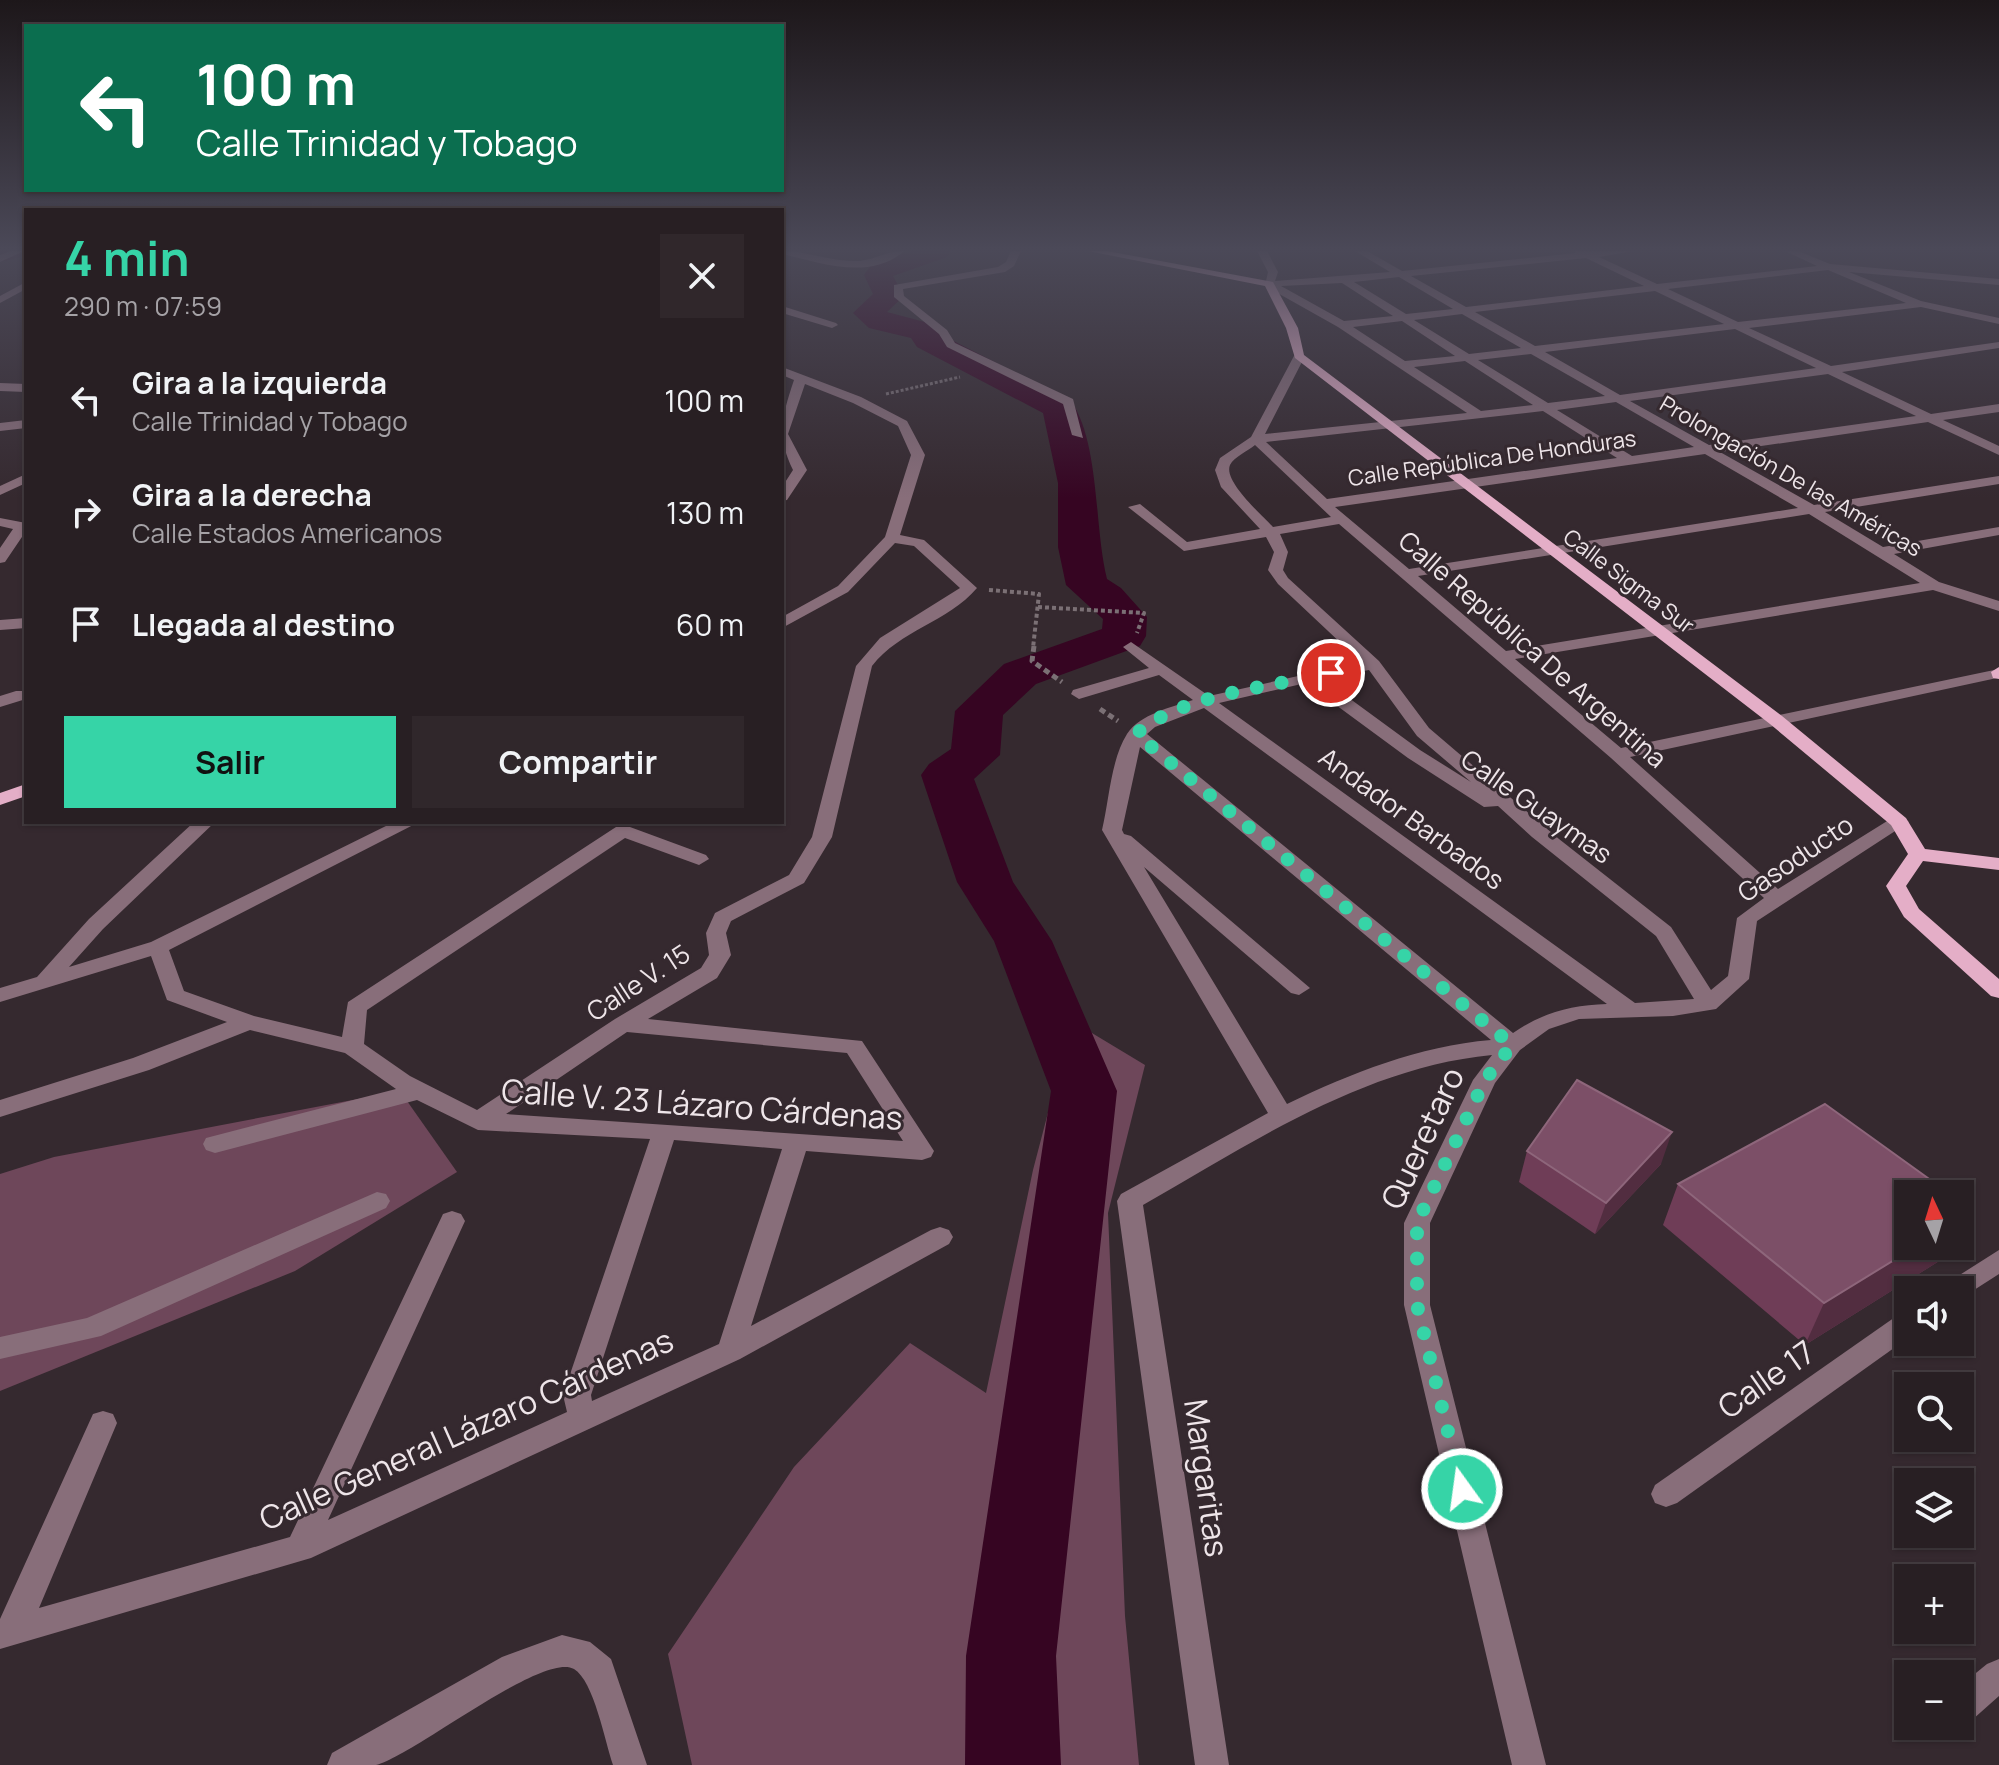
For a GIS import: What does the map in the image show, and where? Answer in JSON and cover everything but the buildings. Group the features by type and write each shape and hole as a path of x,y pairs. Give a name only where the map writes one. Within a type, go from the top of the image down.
{"main road":[{"path":"1293,333 1299,356"},
{"name":"Calle Sigma Sur","path":"1299,356 1776,720 1899,822 1918,854"},
{"path":"0,799 24,791"},
{"path":"1999,864 1918,854 1896,886 1911,913 1999,991"}],"street":[{"path":"944,333 951,345 1069,402 1078,435"},
{"path":"1355,333 1480,416"},
{"path":"1428,333 1541,408 1630,461"},
{"name":"Prolongación De las Américas","path":"1503,333 1814,511 1934,585 1999,606"},
{"path":"1405,365 1685,333"},
{"path":"1750,333 1999,451"},
{"path":"1256,439 1480,416 1831,371 1999,345"},
{"path":"1299,356 1256,439 1225,461 1222,470 1226,484 1278,541 1281,552 1275,570 1373,664 1423,732 1549,839"},
{"path":"784,372 857,400 903,424 918,455 892,538 843,589 784,622"},
{"path":"784,428 801,377"},
{"path":"0,387 24,388"},
{"name":"Calle República De Honduras","path":"1324,504 1999,408"},
{"path":"0,427 24,424"},
{"path":"784,438 800,470 784,494"},
{"name":"Calle República De Argentina","path":"1256,439 1324,504 1617,754 1777,899"},
{"path":"0,491 24,479"},
{"path":"1405,574 1999,480"},
{"path":"1135,507 1184,547 1343,519"},
{"path":"0,522 22,526 0,559"},
{"path":"1880,552 1999,531"},
{"path":"892,538 919,543 969,588"},
{"path":"1502,656 1934,585"},
{"name":"Calle V. 15","path":"478,1121 623,1024 709,973 720,955 716,933 722,917 797,879 822,837 864,666 876,647 955,602 969,588"},
{"path":"0,625 24,623"},
{"name":"Andador Barbados","path":"1131,647 1630,1010"},
{"path":"1373,664 1206,701 1152,720 1136,734 1112,830 1282,1116 1381,1074 1452,1053 1512,1045"},
{"path":"1079,694 1162,669"},
{"path":"1617,754 1998,673"},
{"name":"Calle Guaymas","path":"1310,678 1414,754 1549,839 1664,932 1708,1004"},
{"path":"0,702 22,695"},
{"path":"1136,734 1512,1045"},
{"name":"Gasoducto","path":"1708,1004 1738,979 1747,918 1899,822"},
{"path":"45,981 96,924 203,824"},
{"path":"0,995 158,947 405,824"},
{"path":"352,1047 356,1007 625,827 699,859"},
{"path":"1112,830 1299,988"},
{"path":"158,947 175,995 249,1022 352,1047 419,1091 478,1121"},
{"path":"1630,1010 1708,1004"},
{"name":"Queretaro","path":"1529,1765 1417,1305 1417,1223 1485,1080 1512,1045 1541,1024 1578,1012 1630,1010"},
{"path":"0,1109 141,1064 249,1022"},
{"name":"Calle V. 23 Lázaro Cárdenas","path":"478,1121 665,1131 922,1151 854,1046 623,1024"},
{"path":"215,1144 419,1091"},
{"name":"Margaritas","path":"1212,1765 1130,1201 1282,1116"},
{"path":"583,1421 577,1395 665,1131"},
{"path":"730,1351 797,1141"},
{"path":"0,1348 91,1328 377,1201"},
{"path":"300,1548 452,1221"},
{"name":"Calle General Lázaro Cárdenas","path":"7,1631 300,1548 583,1421 730,1351 940,1237"},
{"path":"1974,1277 1999,1260"},
{"name":"Calle 17","path":"1666,1494 1894,1333"},
{"path":"7,1631 103,1423"},
{"path":"344,1765 514,1668 562,1651 579,1653 599,1670 630,1765"},
{"path":"1974,1696 1999,1675"}],"path":[{"path":"857,400 960,377"},
{"path":"969,588 1039,594 1032,661 1045,670"},
{"path":"1038,607 1144,613 1131,647"}],"shaded area":[{"path":"1072,1021 1145,1065 1108,1213 1125,1616 1139,1765 692,1765 668,1654 794,1467 910,1343 986,1393 1033,1170"},
{"path":"400,1091 457,1172 295,1271 0,1391 0,1174 54,1157"}],"waterway":[{"path":"926,333 928,340 1059,408 1077,483 1078,547 1087,585 1106,597 1125,617 1124,636 1020,674 979,711 975,755 947,775 985,882 1023,941 1084,1091 1011,1656 1013,1765"}],"route":[{"path":"1331,673 1206,701 1152,720 1136,734 1512,1045 1485,1080 1417,1223 1417,1305 1462,1489"}]}
